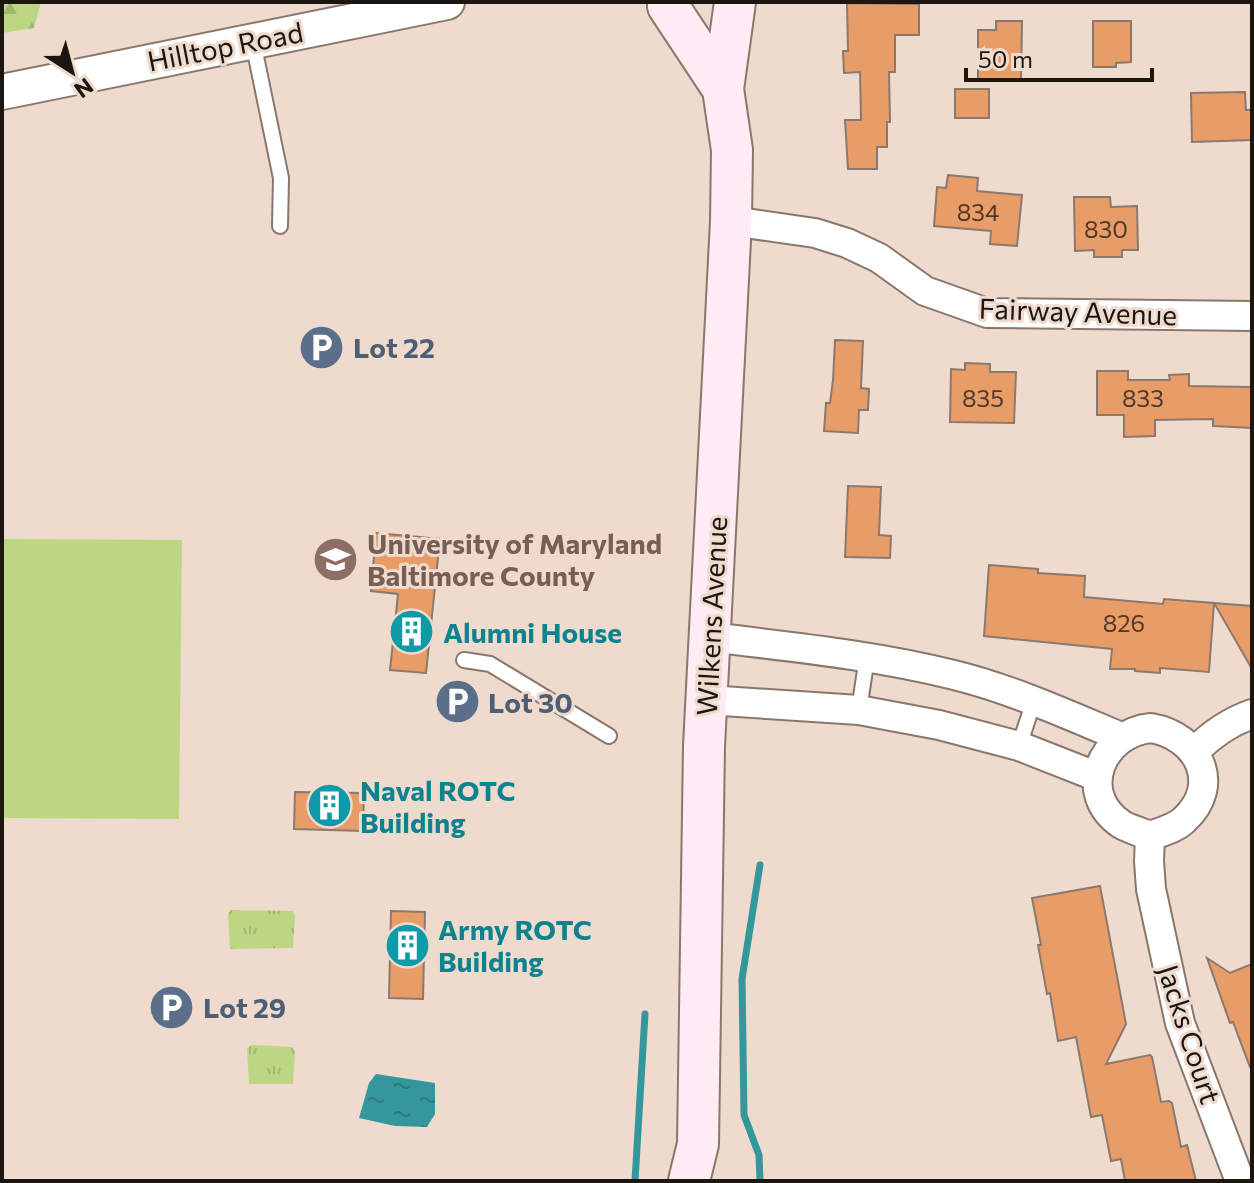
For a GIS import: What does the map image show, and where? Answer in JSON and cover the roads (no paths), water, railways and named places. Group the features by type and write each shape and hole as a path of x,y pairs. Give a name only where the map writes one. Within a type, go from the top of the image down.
{"main road":[{"path":"664,4 674,10 698,12 721,6 724,2"},
{"name":"Wilkens Avenue","path":"699,1169 704,746 731,221 732,150 723,89 735,2"},
{"name":"Wilkens Avenue","path":"664,4 723,89"}],"street":[{"name":"Hilltop Road","path":"2,92 447,2"},
{"name":"Fairway Avenue","path":"731,221 815,233 847,243 879,258 925,291 987,313 1252,316"},
{"path":"710,637 867,657 955,675 1034,701 1121,737"},
{"path":"707,700 859,710 939,725 1019,746 1098,777"},
{"path":"1195,751 1211,735 1252,714"},
{"path":"1137,729 1168,731 1195,751 1202,768 1203,787 1196,806 1183,822 1150,836 1121,824 1105,806 1098,777 1106,752 1121,737 1137,729"},
{"name":"Jacks Court","path":"1150,836 1151,889 1180,1023 1240,1181"}],"lane":[{"path":"253,40 281,178 280,226"},
{"path":"859,710 867,657"},
{"path":"464,660 490,664 609,736"},
{"path":"1019,746 1034,701"}],"water":[{"path":"376,1074 435,1083 435,1114 427,1127 395,1126 359,1118 369,1083"}],"waterway":[{"path":"760,865 742,979 744,1115 759,1155 760,1181"},
{"path":"635,1181 645,1014"}],"place":[{"name":"Lot 22","path":"322,347"},
{"name":"University of Maryland Baltimore County","path":"336,559"},
{"name":"Alumni House","path":"412,632"},
{"name":"Lot 30","path":"457,702"},
{"name":"Naval ROTC Building","path":"329,806"},
{"name":"Army ROTC Building","path":"407,945"},
{"name":"Lot 29","path":"172,1007"}]}
